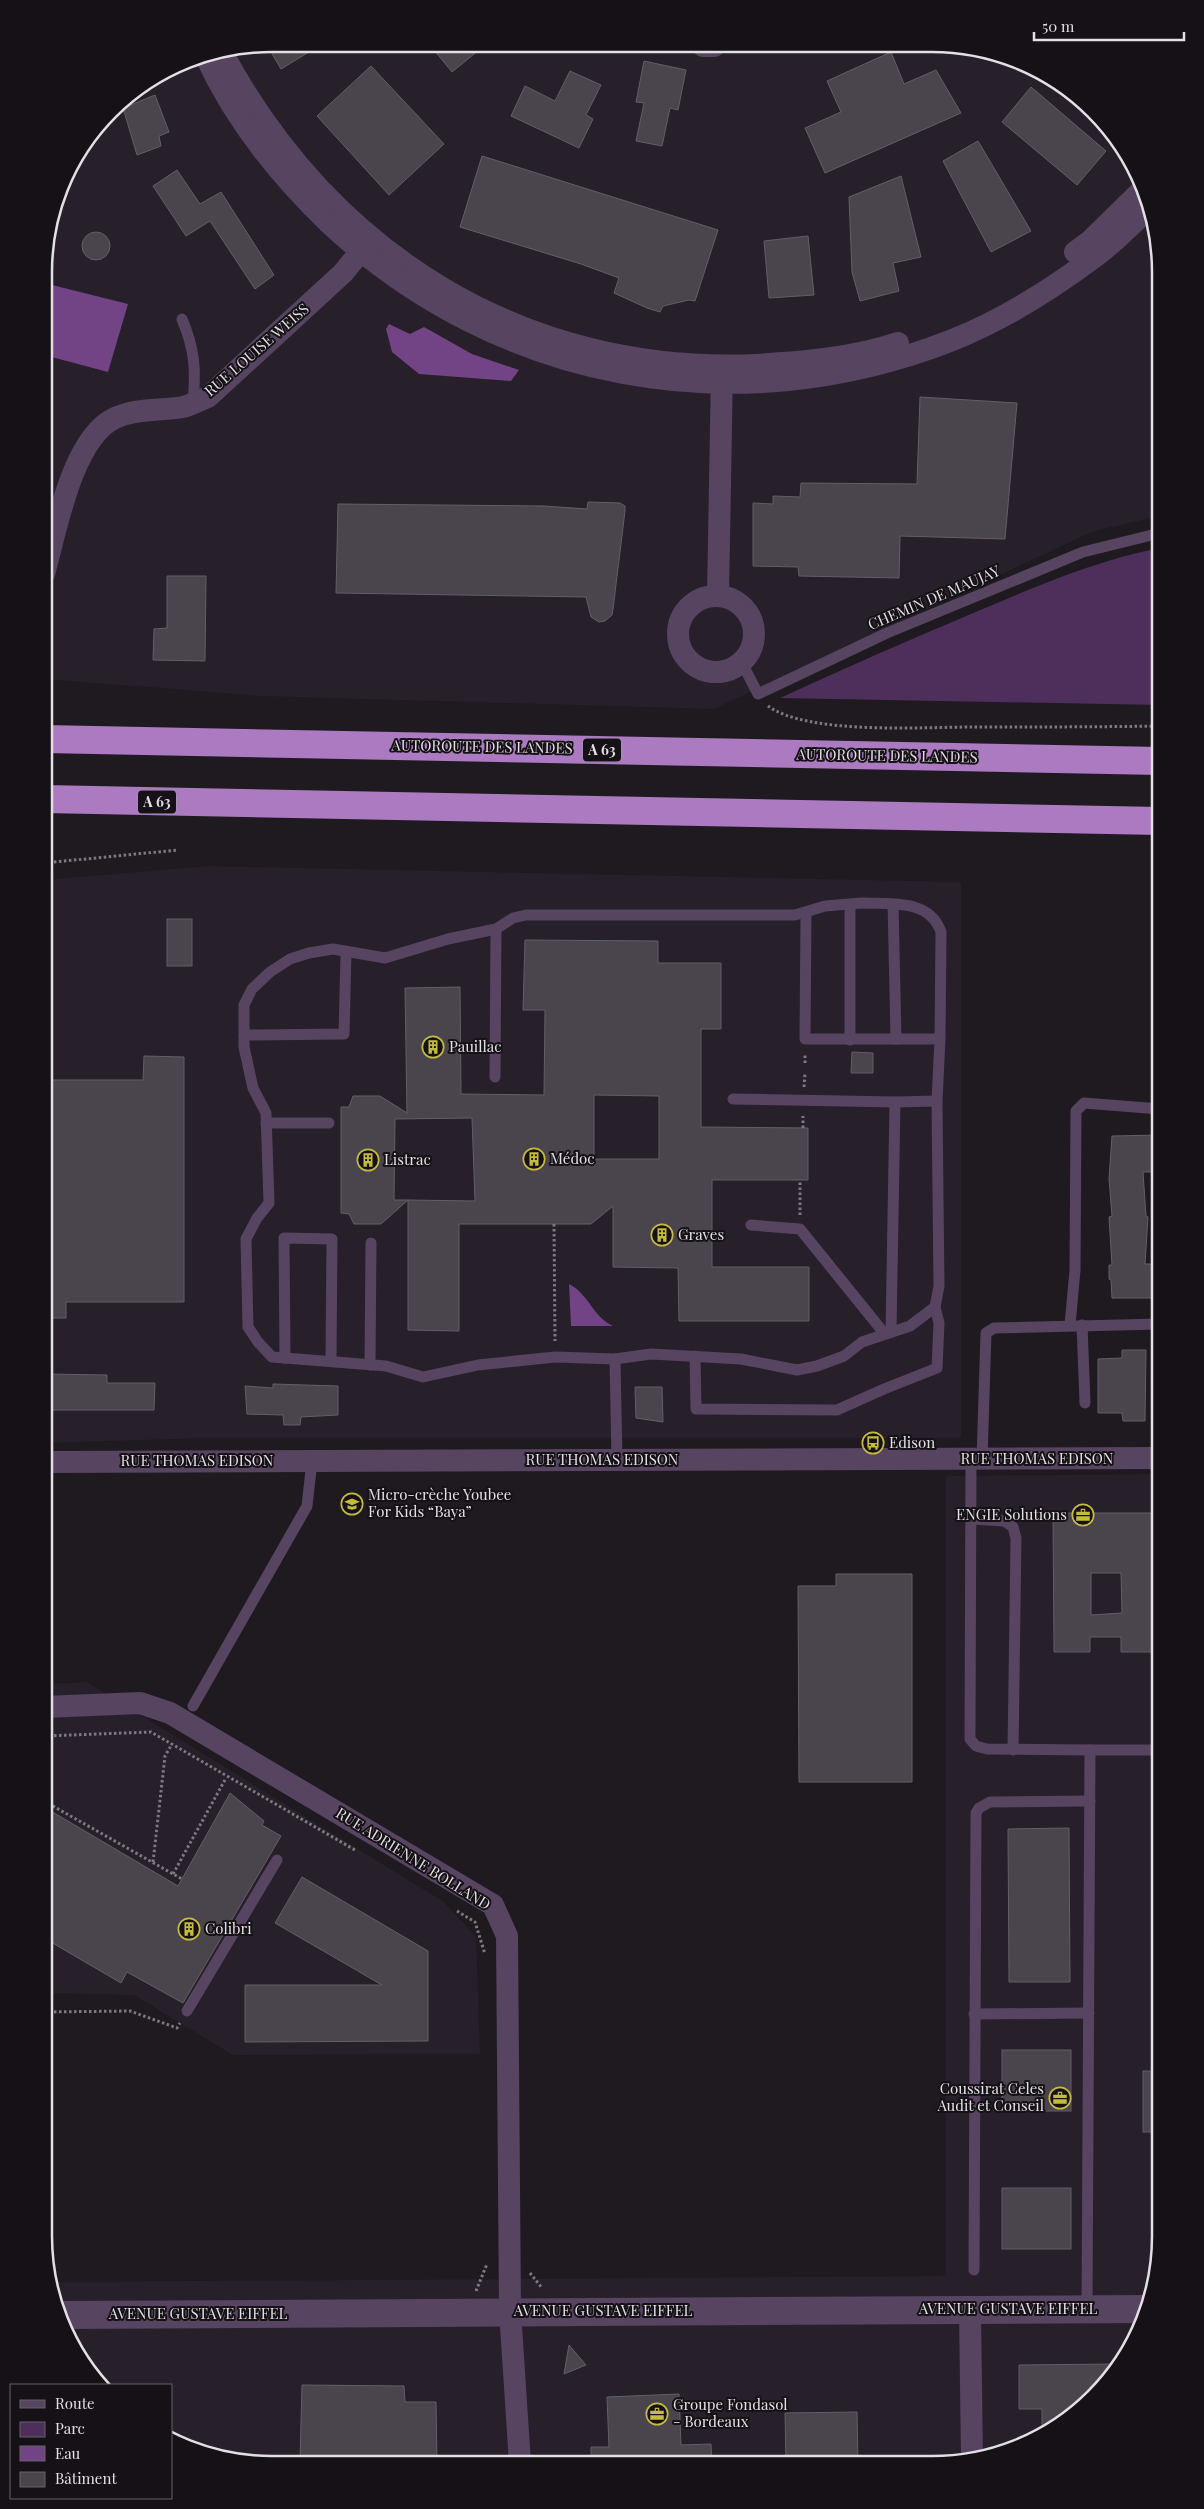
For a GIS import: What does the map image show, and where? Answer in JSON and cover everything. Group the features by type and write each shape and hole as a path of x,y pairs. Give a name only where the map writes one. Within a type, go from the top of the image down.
{"highway":[{"name":"AUTOROUTE DES LANDES","path":"52,738 1152,761"},
{"name":"A 63","path":"52,800 1152,821"},
{"path":"52,814 115,814 271,804"}],"street":[{"path":"225,58 275,139 366,246"},
{"path":"209,62 232,105 260,148 305,200 366,246 412,289 505,339 554,357 601,370 656,380 722,375 784,363 842,356 891,346 944,327 998,303 1050,269 1090,241 1137,195"},
{"path":"722,375 792,379 845,372 893,361 953,340 1012,310 1098,255 1143,213"},
{"name":"RUE LOUISE WEISS","path":"52,545 71,476 98,430 115,418 137,411 184,406 208,397 343,273 366,246"},
{"path":"718,596 722,375"},
{"path":"718,596 730,599 742,606 750,616 754,628 754,640 750,653 742,663 731,670 707,671 696,666 686,658 680,647 678,635 680,622 694,603 718,596"},
{"name":"RUE THOMAS EDISON","path":"52,1462 1152,1458"},
{"name":"RUE ADRIENNE BOLLAND","path":"52,1708 140,1703 170,1713 493,1906 506,1936 510,2311 520,2457"},
{"name":"AVENUE GUSTAVE EIFFEL","path":"67,2315 1139,2309"},
{"path":"970,2310 972,2453"}],"lane":[{"path":"182,320 192,344 196,375 193,403"},
{"name":"CHEMIN DE MAUJAY","path":"758,694 888,633 1083,552 1152,534"},
{"path":"742,663 758,694"},
{"path":"850,904 850,1040"},
{"path":"893,904 896,1039"},
{"path":"695,1356 696,1409 837,1410 937,1368 939,1323 935,1307 939,1286 937,1101 940,1039 940,932 936,919 919,908 893,904 825,906 795,915 526,915 513,918 496,928 448,939 385,958 346,953 334,949 309,953 290,959 270,972 252,989 244,1005 244,1035 253,1088 266,1113 269,1203 257,1218 246,1239 248,1327 258,1342 272,1357 386,1366 423,1377 478,1365 555,1357 615,1359 651,1354 695,1356 741,1359 797,1370 817,1366 844,1356 862,1342 887,1332 910,1326 935,1307"},
{"path":"806,912 805,1039 940,1039"},
{"path":"496,928 496,1077"},
{"path":"244,1035 344,1034 346,953"},
{"path":"733,1099 937,1101"},
{"path":"887,1332 895,1102"},
{"path":"1070,1325 1076,1270 1076,1111 1084,1103 1152,1108"},
{"path":"266,1124 329,1123"},
{"path":"751,1225 800,1229 887,1332"},
{"path":"285,1358 284,1238 332,1239 331,1361"},
{"path":"370,1364 371,1243"},
{"path":"1082,1324 1085,1403"},
{"path":"1152,1324 1082,1324 994,1328 986,1333 971,1519 970,1739 976,1746 987,1749 1152,1750"},
{"path":"615,1359 617,1460"},
{"path":"193,1706 307,1506 312,1461"},
{"path":"971,1519 1004,1521 1013,1527 1016,1538 1013,1750"},
{"path":"1087,2309 1090,1750"},
{"path":"974,2270 976,1813 979,1808 990,1802 1090,1801"},
{"path":"187,2012 276,1860"},
{"path":"974,2014 1089,2013"}],"path":[{"path":"758,694 763,702 779,714 825,724 953,727 1152,726"},
{"path":"52,862 178,850"},
{"path":"800,1180 800,1229"},
{"path":"554,1224 555,1357"},
{"path":"52,1736 151,1732 361,1853"},
{"path":"152,1862 165,1756 172,1744"},
{"path":"173,1874 226,1778"},
{"path":"52,1806 182,1879"},
{"path":"452,1907 475,1922 487,1958"},
{"path":"52,2012 130,2011 177,2028 187,2012"},
{"path":"476,2292 488,2263"},
{"path":"524,2265 560,2312"}],"shaded area":[{"path":"272,52 932,52 960,54 989,60 1016,69 1042,82 1066,98 1097,127 1122,162 1140,202 1150,244 1152,272 1152,518 1094,531 714,709 261,696 52,680 52,272 54,244 60,215 69,188 82,162 98,138 127,107 162,82 188,69 215,60 244,54"},
{"path":"206,866 961,882 961,1438 210,1438 52,1443 52,879"},
{"path":"1152,1474 1152,2237 1147,2280 1135,2321 1122,2347 1097,2382 1066,2411 1042,2427 1016,2440 975,2452 932,2457 272,2457 244,2455 202,2445 172,2432 172,2384 109,2384 98,2371 75,2334 64,2307 57,2282 946,2276 946,1476"},
{"path":"87,1682 444,1902 476,1937 480,2054 233,2055 134,1995 52,1993 52,1684"}],"green space":[{"path":"1152,550 1152,705 780,698 1045,583 1113,559"}],"water":[{"path":"52,285 128,304 108,372 52,357"},
{"path":"389,324 410,334 424,327 472,354 519,370 511,381 419,374 392,352 386,329"},
{"path":"569,1284 581,1293 600,1317 613,1326 571,1326"}],"building":[{"path":"271,52 309,52 281,69"},
{"path":"436,52 476,52 452,72"},
{"path":"891,52 904,84 936,70 961,113 825,173 805,128 841,112 827,81"},
{"path":"644,61 686,70 678,110 670,108 662,146 636,141 644,103 636,102"},
{"path":"371,66 444,144 389,195 317,116"},
{"path":"570,71 601,85 586,115 593,119 579,148 511,116 525,86 555,101"},
{"path":"1031,87 1106,151 1077,185 1002,122"},
{"path":"155,95 169,132 159,136 161,146 137,155 124,110 129,106"},
{"path":"978,141 1031,231 991,252 943,161"},
{"path":"482,156 718,230 695,301 689,300 663,306 660,312 647,308 614,293 619,278 581,264 460,227"},
{"path":"177,170 200,204 221,192 274,275 255,289 210,221 186,236 153,186"},
{"path":"901,176 921,257 893,263 899,291 860,301 852,272 849,197"},
{"path":"96,232 106,236 110,246 106,256 96,260 86,256 82,246 86,236"},
{"path":"808,236 814,295 769,298 764,241"},
{"path":"920,397 1017,403 1005,539 900,536 899,578 799,576 798,567 753,566 753,503 773,504 773,496 800,497 801,483 917,484"},
{"path":"588,502 620,503 625,506 612,615 605,621 599,622 591,617 586,597 336,593 338,504 544,506 587,509"},
{"path":"167,576 206,576 205,661 153,660 154,629 167,628"},
{"path":"167,919 192,919 192,966 167,966"},
{"path":"525,940 658,941 658,963 721,963 721,1029 701,1029 701,1127 808,1128 808,1180 712,1180 712,1267 809,1267 809,1321 679,1321 678,1268 613,1267 613,1206 591,1224 459,1224 459,1331 408,1330 408,1200 381,1224 354,1224 349,1214 341,1213 341,1107 349,1107 353,1096 380,1096 407,1113 405,988 460,987 461,1094 544,1095 545,1010 523,1010","holes":["594,1095 659,1096 659,1159 594,1159","472,1118 475,1201 394,1200 395,1119"]},
{"path":"852,1052 873,1053 873,1073 851,1073"},
{"path":"144,1056 184,1057 184,1302 66,1302 66,1318 52,1318 52,1080 143,1080"},
{"path":"1152,1135 1152,1172 1143,1172 1146,1216 1148,1217 1145,1264 1152,1264 1152,1298 1112,1298 1111,1280 1109,1279 1109,1265 1112,1265 1109,1217 1112,1216 1109,1179 1112,1136"},
{"path":"1122,1350 1146,1350 1145,1421 1123,1421 1122,1413 1098,1413 1098,1359 1122,1358"},
{"path":"52,1374 107,1375 107,1383 155,1383 154,1410 52,1410"},
{"path":"273,1384 338,1386 338,1415 301,1417 300,1425 284,1425 283,1415 247,1414 245,1386 273,1388"},
{"path":"635,1387 662,1387 663,1422 636,1418"},
{"path":"1053,1513 1152,1513 1152,1652 1121,1652 1121,1637 1090,1637 1090,1652 1054,1652","holes":["1091,1573 1121,1573 1122,1613 1091,1615"]},
{"path":"836,1574 912,1574 912,1782 799,1782 798,1586 836,1586"},
{"path":"230,1793 264,1821 262,1825 281,1836 183,2003 127,1972 121,1983 52,1943 52,1812 178,1886"},
{"path":"1069,1828 1070,1982 1009,1982 1008,1829"},
{"path":"302,1877 428,1951 428,2041 245,2042 245,1985 382,1985 275,1923"},
{"path":"1002,2050 1071,2050 1071,2111 1002,2111"},
{"path":"1143,2071 1152,2071 1152,2132 1143,2132"},
{"path":"1002,2188 1071,2188 1071,2249 1002,2249"},
{"path":"569,2345 586,2365 564,2374"},
{"path":"1111,2364 1097,2382 1077,2402 1042,2427 1042,2409 1019,2409 1019,2365"},
{"path":"302,2385 404,2386 405,2402 436,2402 437,2457 300,2457"},
{"path":"679,2394 681,2445 711,2444 712,2457 591,2457 591,2447 609,2447 607,2397"},
{"path":"857,2412 858,2457 786,2457 785,2413"}],"place":[{"name":"Pauillac","path":"433,1047"},
{"name":"Médoc","path":"534,1159"},
{"name":"Listrac","path":"368,1160"},
{"name":"Graves","path":"662,1235"},
{"name":"Edison","path":"873,1443"},
{"name":"Micro-crèche Youbee For Kids “Baya”","path":"352,1504"},
{"name":"ENGIE Solutions","path":"1083,1515"},
{"name":"Colibri","path":"189,1929"},
{"name":"Coussirat Celes Audit et Conseil","path":"1060,2098"},
{"name":"Groupe Fondasol - Bordeaux","path":"657,2414"}]}
